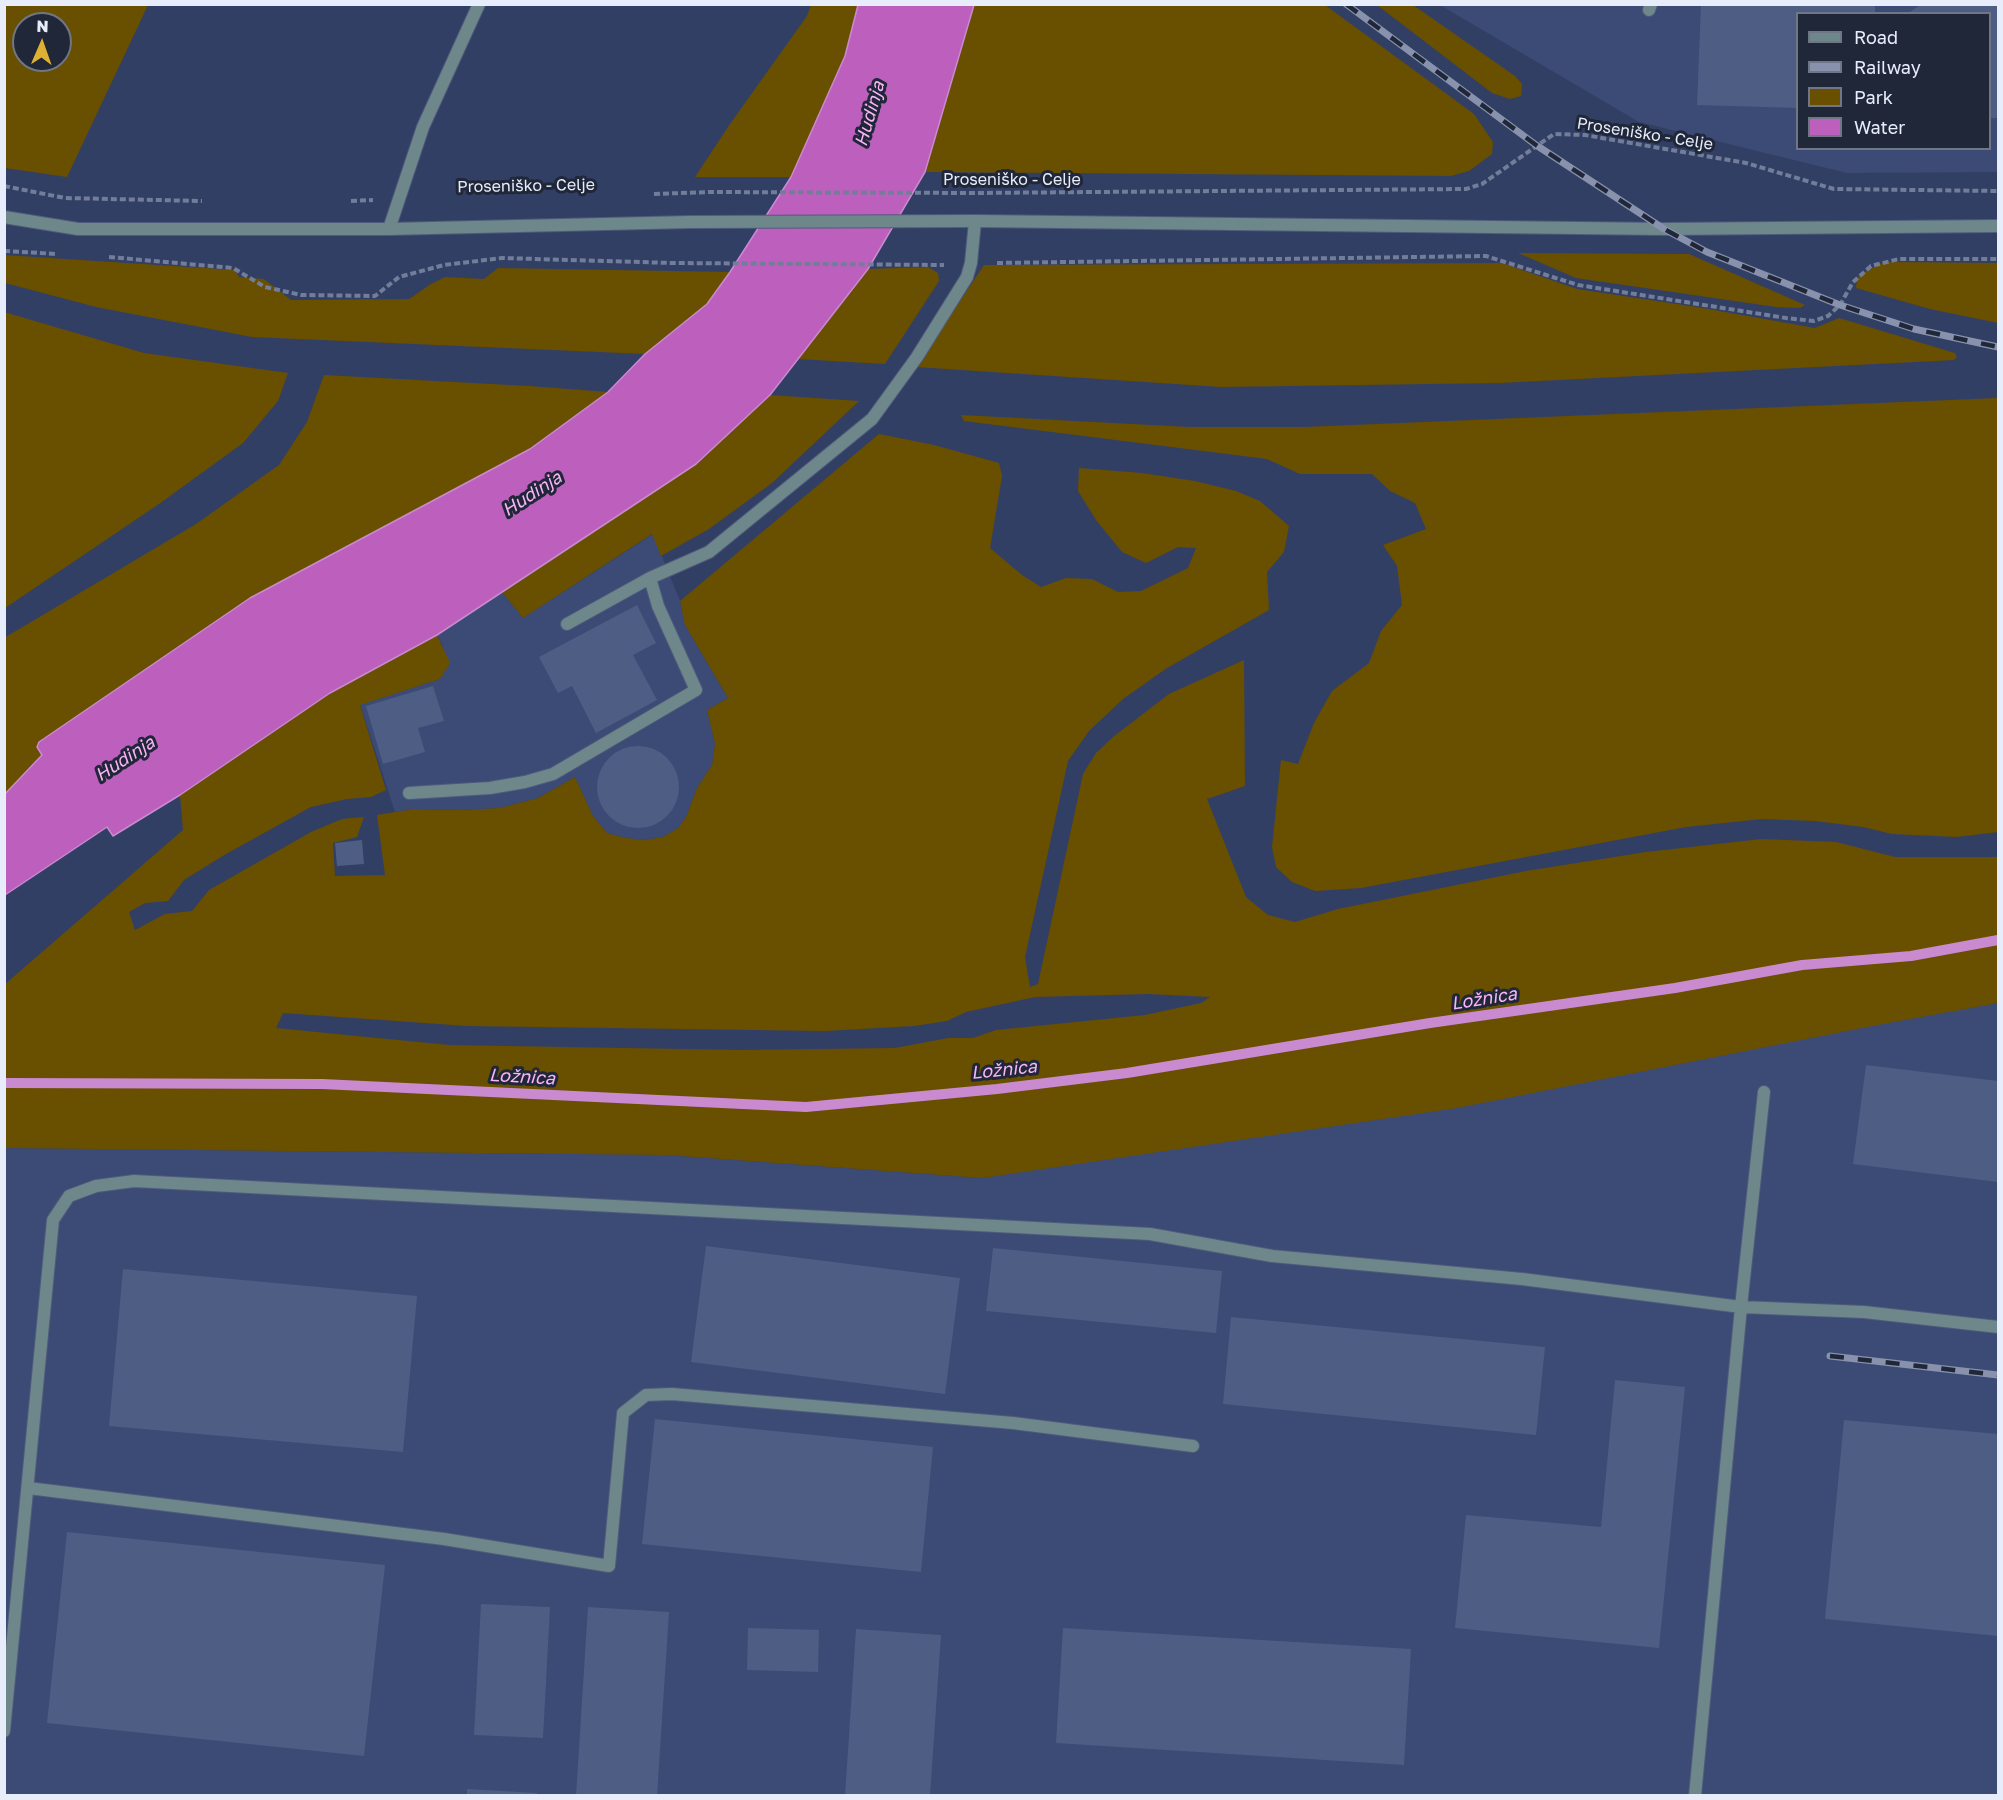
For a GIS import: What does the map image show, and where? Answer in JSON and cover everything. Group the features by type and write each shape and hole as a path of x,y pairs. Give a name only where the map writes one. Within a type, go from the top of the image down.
{"street":[{"path":"390,229 423,127 479,4"},
{"path":"4,217 78,229 390,229 690,222 956,223 975,221 1664,229 1998,226"},
{"path":"567,624 650,578 709,552 872,419 896,388 967,277 971,263 975,221"},
{"path":"409,794 489,788 525,782 553,774 696,690 658,606 650,578"},
{"path":"1695,1796 1741,1307 1764,1092"},
{"path":"4,1731 52,1220 69,1196 96,1186 134,1181 1150,1234 1272,1256 1521,1279 1741,1307 1864,1312 1998,1327"},
{"path":"28,1488 444,1539 609,1566 623,1413 646,1395 672,1394 1013,1423 1193,1446"}],"path":[{"name":"Proseniško - Celje","path":"650,195 710,192 973,193 1466,189 1482,184 1554,134 1585,135 1746,163 1834,189 1998,191"},
{"path":"4,186 65,198 207,201"},
{"path":"343,201 399,200"},
{"path":"4,251 63,254"},
{"path":"97,256 233,268 265,287 301,295 375,296 399,277 444,265 502,258 673,263 936,265 1486,256 1578,285 1814,321 1828,316 1840,305 1853,282 1871,266 1899,259 1998,259"}],"shaded area":[{"path":"1440,5 1998,5 1998,172 1847,173 1639,122"},
{"path":"653,534 680,601 685,625 728,698 707,710 715,744 712,765 697,788 686,817 678,828 663,837 644,840 607,833 593,816 575,777 538,798 500,808 413,809 395,812 360,704 440,679 443,646 437,635 502,592 523,618"},
{"path":"1998,1003 1998,1795 5,1796 5,1148 667,1155 982,1178"}],"green space":[{"path":"5,4 148,5 67,177 5,168"},
{"path":"811,5 858,5 845,56 791,177 695,177 807,16"},
{"path":"974,5 1325,5 1474,114 1493,142 1492,154 1469,171 1451,176 925,172"},
{"path":"1377,5 1413,5 1515,76 1522,84 1521,96 1510,99 1492,93"},
{"path":"1518,253 1689,254 1805,305 1800,308 1776,307 1576,278"},
{"path":"4,255 235,270 239,277 264,279 291,300 409,299 445,277 484,279 498,268 730,272 707,304 645,354 252,337 96,307 5,283"},
{"path":"1884,262 1998,263 1998,323 1930,309 1856,288 1857,278"},
{"path":"1502,263 1577,289 1815,328 1839,318 1955,353 1957,357 1954,360 1500,383 1221,387 916,367 984,265"},
{"path":"928,267 938,273 939,281 885,364 797,359 868,269"},
{"path":"4,312 144,353 288,373 278,401 243,443 159,504 5,608"},
{"path":"324,375 608,392 530,449 250,598 39,742 42,755 5,795 4,638 196,524 279,465 307,422"},
{"path":"770,395 859,401 772,483 709,529 661,556 652,534 523,618 502,592 696,464"},
{"path":"1998,398 1998,832 1957,837 1892,834 1863,827 1815,821 1762,819 1686,827 1361,888 1315,891 1292,882 1276,867 1272,847 1281,760 1298,764 1314,723 1332,691 1369,663 1381,631 1402,605 1397,566 1383,545 1426,529 1415,503 1390,491 1372,474 1300,474 1267,459 964,421 961,415 1189,427 1304,427"},
{"path":"879,434 934,445 999,463 1002,476 990,548 1022,575 1041,587 1066,578 1092,579 1118,592 1141,591 1188,568 1196,548 1178,547 1146,563 1122,552 1096,520 1078,491 1079,468 1142,473 1195,481 1236,491 1260,501 1289,526 1284,552 1267,572 1269,610 1167,668 1123,699 1089,731 1068,761 1025,957 1030,987 1038,984 1083,774 1096,753 1169,694 1244,660 1245,786 1207,799 1246,897 1268,915 1295,922 1338,909 1526,871 1646,852 1761,839 1836,842 1895,857 1998,857 1998,1003 1457,1108 982,1178 667,1155 5,1148 4,985 183,830 180,795 330,693 437,635 450,663 440,679 360,705 386,790 371,797 347,799 311,807 226,854 184,880 168,901 145,903 129,912 135,930 165,914 192,911 209,890 311,832 342,819 364,817 357,837 333,843 335,876 385,875 377,815 413,809 500,808 538,798 575,777 593,816 607,833 644,840 663,837 678,828 686,817 697,788 712,765 715,744 707,710 728,698 685,625 680,601","holes":["1149,994 1210,997 1201,1003 1145,1015 996,1030 973,1038 948,1038 895,1048 742,1050 449,1045 276,1028 283,1013 467,1026 825,1031 914,1026 947,1021 966,1012 1035,997"]}],"water":[{"name":"Hudinja","path":"858,5 974,5 925,172 868,269 770,395 696,464 437,635 330,693 180,795 113,836 107,827 5,895 4,795 42,755 37,747 39,742 250,598 530,449 608,392 645,354 707,304 791,177 845,56"}],"building":[{"path":"1701,4 1875,4 1875,12 1796,12 1796,108 1697,105"},
{"path":"1920,5 1998,5 1998,118 1991,118 1991,12 1910,12"},
{"path":"637,605 656,643 633,655 657,700 596,733 572,686 558,693 539,657"},
{"path":"433,686 444,721 418,728 425,752 383,764 366,706"},
{"path":"638,746 654,749 667,758 676,771 679,787 676,803 667,816 654,825 638,828 622,825 609,816 600,803 597,787 600,771 609,758 622,749"},
{"path":"362,840 364,864 337,866 335,843"},
{"path":"1866,1065 1998,1081 1998,1182 1853,1164"},
{"path":"706,1246 960,1278 945,1394 691,1362"},
{"path":"993,1248 1222,1271 1216,1333 986,1311"},
{"path":"123,1269 417,1296 403,1452 109,1426"},
{"path":"1231,1317 1545,1347 1536,1435 1223,1404"},
{"path":"1615,1380 1685,1387 1659,1648 1455,1628 1466,1515 1601,1527"},
{"path":"655,1419 933,1447 921,1572 642,1544"},
{"path":"1844,1420 1998,1434 1998,1636 1825,1619"},
{"path":"67,1532 385,1565 364,1756 47,1723"},
{"path":"481,1604 550,1607 543,1738 474,1735"},
{"path":"588,1607 669,1612 657,1796 576,1796"},
{"path":"748,1628 819,1630 818,1672 747,1670"},
{"path":"1063,1628 1411,1649 1404,1765 1056,1743"},
{"path":"856,1629 941,1635 930,1796 845,1796"},
{"path":"467,1789 537,1793 537,1796 467,1796"}],"waterway":[{"name":"Ložnica","path":"4,1083 322,1084 806,1107 997,1089 1127,1073 1430,1023 1675,988 1802,965 1911,956 1998,940"}],"railway":[{"path":"1346,4 1536,145 1664,229 1707,252 1840,305 1914,329 1998,347"},
{"path":"1830,1356 1998,1375"}]}
